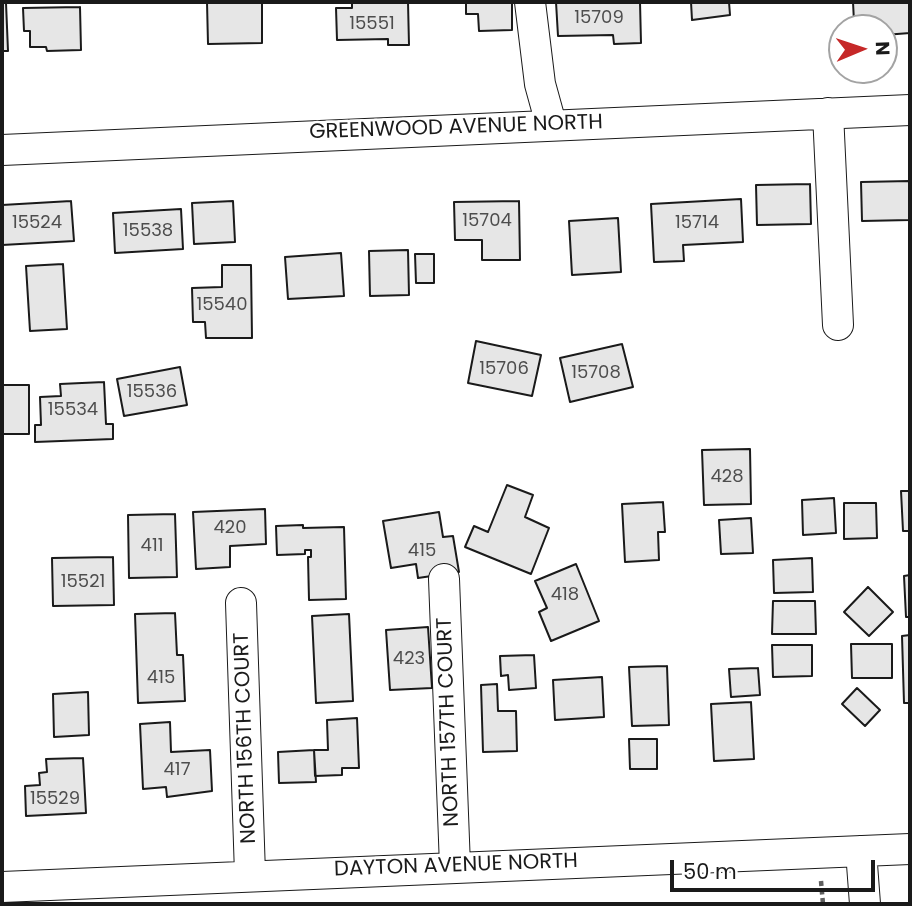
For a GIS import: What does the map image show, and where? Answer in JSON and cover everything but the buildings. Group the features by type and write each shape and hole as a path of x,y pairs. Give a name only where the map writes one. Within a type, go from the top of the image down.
{"street":[{"path":"530,2 540,84 551,124"},
{"name":"GREENWOOD AVENUE NORTH","path":"2,150 910,110"},
{"path":"828,113 838,325"},
{"name":"NORTH 157TH COURT","path":"444,579 455,866"},
{"name":"NORTH 156TH COURT","path":"241,603 250,874"},
{"name":"DAYTON AVENUE NORTH","path":"2,887 250,874 910,849"},
{"path":"861,851 864,904"}]}
